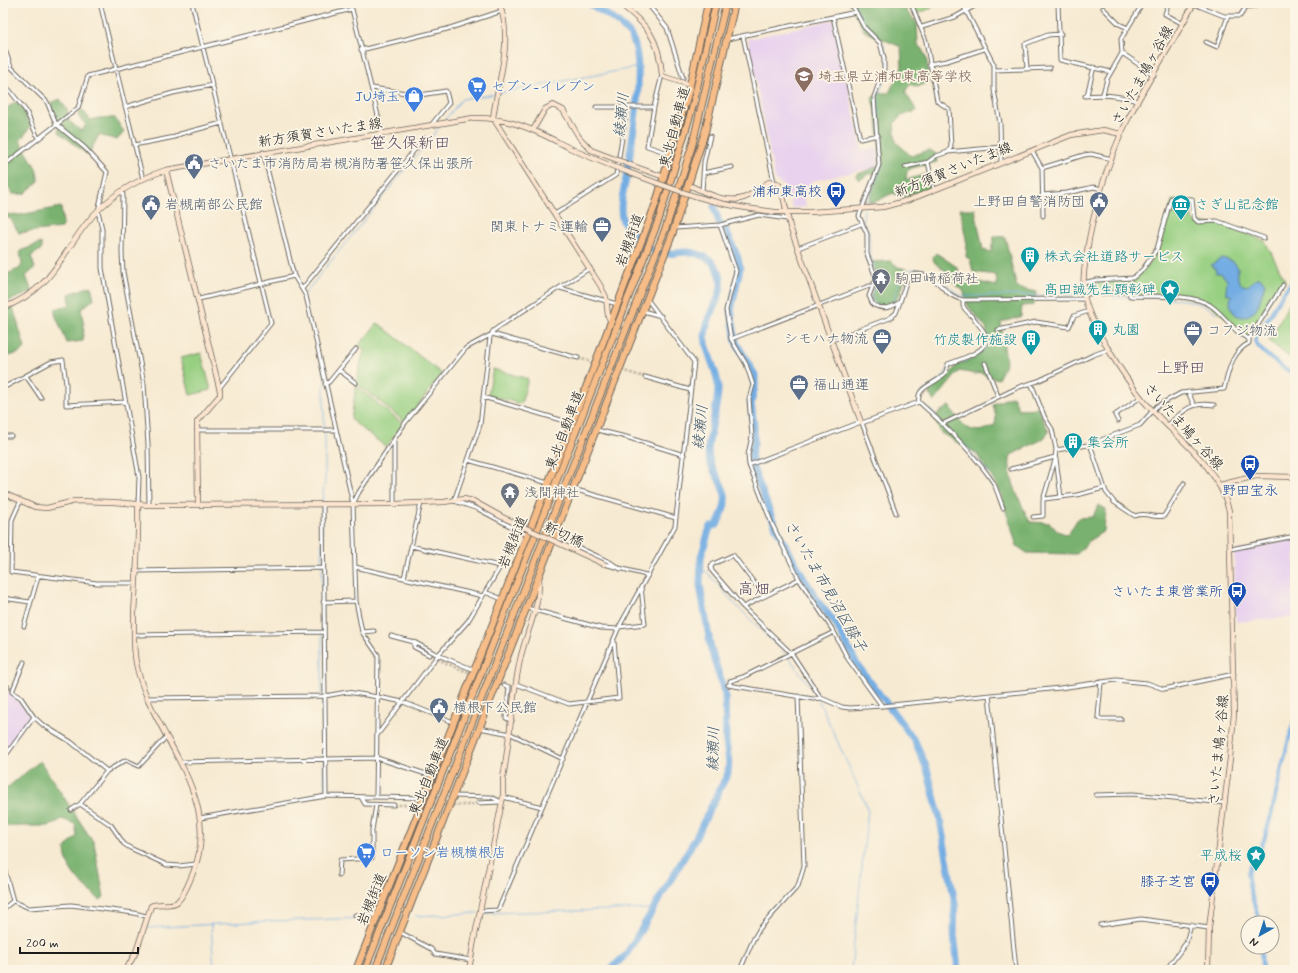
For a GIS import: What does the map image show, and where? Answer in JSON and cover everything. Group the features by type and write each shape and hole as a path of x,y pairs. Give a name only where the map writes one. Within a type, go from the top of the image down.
{"highway":[{"name":"岩槻街道","path":"356,970 611,322 656,203 690,85 708,3"},
{"name":"東北自動車道","path":"366,970 645,258 659,219 690,116 716,3"},
{"name":"東北自動車道","path":"375,970 666,227 692,146 726,3"},
{"path":"384,970 675,228 705,132 735,3"}],"street":[{"path":"100,3 143,179"},
{"path":"192,3 271,322 220,387"},
{"path":"499,3 505,25 505,50 492,118 590,268 607,301 608,316 611,322"},
{"path":"619,3 640,20 656,41 662,75 654,107 647,146 671,154"},
{"path":"647,3 666,28 683,78"},
{"path":"851,3 864,27 880,43 884,58 884,70 874,97 878,135 879,165 859,216 861,224 867,234 867,254 876,278 869,296 873,305 881,308 888,308 900,302"},
{"path":"911,3 910,4 922,27 926,41 937,101 949,109 951,147 948,152"},
{"path":"962,3 979,35 984,49 994,65 994,90 1000,123 1001,162"},
{"path":"922,27 944,21 980,3"},
{"path":"1058,3 1061,34 1060,60 1111,72"},
{"path":"1103,94 1111,72 1122,54 1121,39 1143,3"},
{"path":"1164,3 1167,8 1165,14 1183,24"},
{"path":"1194,3 1228,16 1240,16 1246,7 1256,6 1258,3"},
{"name":"さいたま鳩ヶ谷線","path":"1194,3 1154,75 1137,101 1121,134 1101,189 1094,216 1083,283 1089,311 1128,379 1152,410 1209,469 1220,485 1229,511 1234,674 1233,734 1209,928 1208,970"},
{"path":"1103,8 1119,24 1128,28"},
{"path":"3,166 78,108 88,76 352,9 382,132"},
{"path":"361,50 447,29 502,11"},
{"path":"727,39 856,12"},
{"path":"1206,42 1217,47 1228,16"},
{"path":"834,17 860,139 878,135"},
{"path":"1027,68 1025,44 1048,35 1061,34"},
{"path":"743,36 774,182 782,188 787,219 896,513"},
{"path":"3,44 11,67 47,102 56,124 85,148 107,172 98,211 102,229 102,268 139,477 139,526 135,571 134,648 139,678 166,737 190,781 200,818 199,852 185,892 174,904 154,904 151,906 146,916 136,952 126,970"},
{"path":"929,64 947,61 984,49"},
{"path":"1122,54 1154,75"},
{"path":"1094,67 1086,95 1103,94 1124,97 1137,101"},
{"path":"994,70 1050,68"},
{"path":"662,75 690,85"},
{"path":"3,82 26,111 38,138"},
{"path":"125,107 173,93 213,85"},
{"path":"372,88 420,95 446,91 449,103 432,124"},
{"path":"533,130 545,109 549,106 558,106 566,115 579,137 591,150 664,177"},
{"path":"596,107 654,107"},
{"path":"555,214 616,175 627,107"},
{"name":"新方須賀さいたま線","path":"3,308 27,297 44,284 80,231 98,211 122,191 143,179 166,170 263,152 432,124 473,118 492,118 515,122 598,161 694,197 718,204 753,210 786,213 883,208 901,203 1031,150 1081,132 1103,130 1121,134"},
{"path":"134,145 175,137 180,134 222,123"},
{"path":"702,191 703,173 710,136"},
{"path":"302,289 424,138"},
{"path":"905,167 928,162 936,156 948,152 1000,147"},
{"path":"1031,150 1042,168 1043,216"},
{"path":"263,152 294,276 306,296 353,504 356,601 362,632 378,655 376,796"},
{"path":"1042,168 1091,154 1112,159"},
{"path":"928,162 934,189"},
{"path":"703,173 732,167"},
{"path":"166,170 220,387 220,395 197,422 198,505"},
{"path":"689,185 712,196 732,200 742,199 769,182 774,182"},
{"path":"1042,195 1067,193 1094,187 1101,189"},
{"path":"122,191 123,272 144,384 148,444 148,505"},
{"path":"1083,283 1096,280 1133,278 1143,269 1157,250 1171,198 1192,199 1194,218 1198,222 1217,221 1264,238"},
{"path":"675,228 720,225 759,215 787,219"},
{"path":"798,248 861,224"},
{"path":"720,225 736,271 726,310 734,338 746,364 753,385 748,399 752,436 748,455 749,465 772,524 799,579 834,632 848,659 885,706"},
{"path":"353,504 405,424 466,348 492,334 590,268"},
{"path":"832,340 890,318 896,313 907,279 913,274 920,274 933,278 952,296 963,300 1085,296 1129,292 1130,296 1178,297 1210,305 1250,339"},
{"path":"199,299 294,276"},
{"path":"1056,450 1090,444 1140,425 1152,410 1172,397 1188,392 1224,389 1231,361 1238,351 1249,343 1283,285"},
{"path":"734,338 869,286 873,286"},
{"path":"560,288 618,304"},
{"path":"480,911 498,910 618,628 646,575 675,526 694,362 648,299"},
{"path":"963,300 963,306 986,336 986,343 982,349 970,356 948,364 945,374 920,392 918,398 919,402 966,449 991,480 1003,508"},
{"path":"643,311 661,316"},
{"path":"998,330 1036,322 1069,327 1074,316 1089,311"},
{"path":"492,334 578,358"},
{"path":"454,501 480,425 492,334"},
{"path":"325,384 329,382 356,349"},
{"path":"942,424 998,396 1110,349"},
{"path":"3,388 51,362 63,360 66,384 66,405 126,402"},
{"path":"986,363 998,396"},
{"path":"339,370 356,383"},
{"path":"26,376 41,398"},
{"path":"645,377 690,390"},
{"path":"1031,383 1045,418 1052,429 1056,450 1044,499 1043,516 1033,517"},
{"path":"1188,392 1194,405"},
{"path":"483,397 571,423"},
{"path":"1118,422 1115,415 1141,397"},
{"path":"749,465 919,402"},
{"path":"1167,426 1183,411 1194,405 1204,403 1214,405"},
{"path":"197,430 336,430"},
{"path":"596,430 626,437 684,455"},
{"path":"3,436 11,436"},
{"path":"394,440 394,504"},
{"path":"1090,444 1104,488 1114,502 1135,516 1145,513 1160,517 1168,512 1184,483"},
{"path":"1011,469 1055,456"},
{"path":"1055,456 1061,497"},
{"path":"468,460 548,483"},
{"path":"1220,485 1266,476 1295,477"},
{"path":"573,488 676,518"},
{"path":"1044,499 1085,493 1104,488"},
{"path":"3,493 20,502 35,507 47,508 75,501 113,502 138,505 198,505 394,504 454,501 478,509 515,530 527,535"},
{"name":"新切橋","path":"454,501 464,499 473,501 502,517 604,564"},
{"path":"20,502 12,520 11,572 38,577 97,583 135,584"},
{"path":"404,578 421,503"},
{"path":"323,504 326,796"},
{"path":"378,734 438,655 468,621 506,557 515,530"},
{"path":"554,536 610,562 620,569"},
{"path":"1231,550 1295,536"},
{"path":"411,546 500,566"},
{"path":"764,596 733,555 713,564 712,571 743,607 792,654 819,698"},
{"path":"604,564 646,575"},
{"path":"355,567 502,599"},
{"path":"135,571 323,568"},
{"path":"469,970 502,799 503,778 511,734 520,660 535,611 540,587 539,576"},
{"path":"24,626 38,577"},
{"path":"743,607 799,579"},
{"path":"526,608 601,628 618,628 645,624 640,586"},
{"path":"3,598 30,602"},
{"path":"323,602 356,601"},
{"path":"362,632 374,631"},
{"path":"133,635 324,632"},
{"path":"834,632 792,654 743,677 730,681 729,685 819,698 842,707 885,706 1116,680 1147,683 1164,689 1234,674"},
{"path":"392,636 414,642 438,655 474,670"},
{"path":"516,684 569,704 619,698 613,639"},
{"path":"414,642 414,647 429,655"},
{"path":"24,662 12,692 21,698 34,717 70,742 107,771"},
{"path":"1101,682 1098,717 1101,719 1121,719"},
{"path":"3,683 8,687"},
{"path":"504,685 510,687 506,718 512,721"},
{"path":"147,698 325,696 347,692 403,702 453,722"},
{"path":"989,695 1016,970"},
{"path":"740,970 760,928 798,886 804,866 798,696"},
{"path":"3,759 34,717"},
{"path":"479,728 511,734 563,759"},
{"path":"71,810 80,804 107,771 126,760 140,766 166,737"},
{"path":"180,762 377,758 432,776"},
{"path":"1096,794 1134,794 1225,803"},
{"path":"200,818 326,796 424,798"},
{"path":"452,796 491,797 542,808"},
{"path":"361,797 365,804 394,806"},
{"path":"478,802 502,799"},
{"path":"80,804 111,825 124,844 130,848 167,865 179,866 196,864"},
{"path":"339,875 340,860 372,858 372,830 376,805"},
{"path":"3,864 13,901"},
{"path":"13,901 29,908 71,905 134,912 146,916"},
{"path":"3,909 13,901"},
{"path":"355,915 371,914 376,916"},
{"path":"1100,925 1142,919 1209,928"},
{"path":"1166,970 1186,943 1191,925"},
{"path":"399,932 431,949 435,954 471,960"}],"shaded area":[{"name":"埼玉県立浦和東高等学校","path":"833,20 862,150 878,148 878,167 811,181 813,191 803,193 806,207 792,208 788,190 786,190 783,185 775,180 748,39"},
{"path":"1295,539 1295,617 1236,622 1234,551"},
{"path":"3,687 15,697 31,716 3,755"}],"green space":[{"path":"849,3 906,3 906,11 917,23 918,45 926,57 929,82 917,87 910,84 905,92 917,111 901,116 894,124 896,142 911,156 929,150 935,153 937,162 912,168 907,171 906,180 927,174 930,188 922,193 900,197 894,193 869,203 877,174 868,174 860,180 856,175 881,165 877,118 872,98 877,93 889,93 902,67 901,47 864,31"},
{"path":"931,3 932,8 916,14 912,4"},
{"path":"60,99 67,110 68,120 81,131 86,125 78,116 79,111 83,110 90,120 99,118 115,118 124,132 117,140 99,135 88,155 59,132 57,119 50,104"},
{"path":"15,102 19,103 31,126 20,141 36,168 39,181 24,194 12,194 3,178 3,111"},
{"path":"1172,200 1190,201 1192,219 1196,223 1224,224 1265,241 1285,280 1277,288 1249,335 1246,335 1209,303 1181,295 1134,295 1129,291 1087,293 1085,284 1132,280 1138,277 1154,258 1162,240"},
{"path":"61,207 63,224 61,228 19,233 10,218 3,218 3,214 20,215"},
{"path":"960,209 975,209 983,250 991,252 994,236 1005,237 1017,288 1036,292 1034,305 1022,306 1021,317 1001,322 1006,363 998,379 988,377 982,373 975,374 959,371 934,402 927,389 949,376 957,365 975,358 989,344 986,328 968,306 964,292 948,278 948,273 935,263 932,257 936,253 957,267 960,275 974,285 979,282 997,286 996,275 973,272 970,259 966,257 967,244"},
{"path":"41,243 42,249 31,256 35,268 26,276 32,292 6,302 3,293 3,279 5,279 9,273 19,269 22,265 20,251"},
{"path":"891,261 898,267 906,269 899,296 889,307 876,306 870,298 877,278 871,262"},
{"path":"91,286 94,299 81,309 84,326 83,341 67,343 55,314 55,309 70,305 69,294"},
{"path":"1295,292 1295,360 1290,358 1269,341"},
{"path":"13,307 25,348 19,353 9,356 3,352 3,310"},
{"path":"378,323 442,374 405,422 356,383 364,350 359,345"},
{"path":"201,353 211,390 190,395 181,358"},
{"path":"493,369 528,379 521,404 488,395"},
{"path":"356,386 403,424 386,447 351,420"},
{"path":"1013,396 1019,409 1038,408 1049,432 1043,439 1011,455 1010,471 1012,480 1030,522 1050,523 1057,531 1068,535 1078,518 1093,517 1098,505 1106,509 1104,531 1090,540 1077,554 1027,553 1017,546 999,489 976,453 941,433 935,420 938,413 949,406 968,428 979,431 986,429 995,425 996,418 993,404"},
{"path":"40,761 94,843 104,897 100,900 76,878 68,865 65,848 77,836 75,824 62,819 50,826 5,826 3,823 3,791"}],"water":[{"path":"1222,258 1234,262 1238,268 1238,280 1241,284 1248,286 1256,278 1261,278 1265,284 1258,305 1254,311 1245,317 1236,315 1233,311 1230,302 1231,296 1226,293 1227,280 1221,273 1216,273 1215,268 1211,265"}],"waterway":[{"name":"綾瀬川","path":"589,3 629,33 635,45 638,62 637,103 621,205 623,221 629,230 639,240 655,252 666,254 691,252 708,259 713,263 719,272 721,281 718,299 707,326 705,341 718,384 717,400 709,441 708,455 723,489 725,503 717,525 710,527 701,557 700,585 711,649 725,694 726,742 729,762 728,773 695,839 626,955 609,970"},
{"path":"854,3 865,25 884,44 888,62 887,72 878,96 882,161 881,170 865,207"},
{"path":"499,93 639,67"},
{"path":"444,121 462,99 496,94"},
{"path":"306,294 306,292 441,125"},
{"name":"さいたま市見沼区膝子","path":"714,207 719,222 726,231 738,258 740,268 731,310 736,342 755,375 755,387 751,403 754,427 754,443 751,454 753,468 776,528 804,578 819,603 836,624 856,663 915,741 927,769 940,819 955,904 954,933 958,970"},
{"path":"864,210 863,221 869,232 870,254 878,278 871,296 874,303 880,306"},
{"path":"885,306 894,301 901,277 910,270 915,269 920,269 930,273 962,296 1078,295"},
{"path":"1295,278 1283,293 1255,340 1266,354 1278,364 1295,374"},
{"path":"1113,297 1181,299 1206,306 1217,313"},
{"path":"971,314 981,325"},
{"path":"920,398 923,391 942,379 950,365 970,359 983,350 988,343 987,334"},
{"path":"1238,334 1243,339"},
{"path":"321,358 326,382"},
{"path":"324,384 324,429"},
{"path":"929,409 936,415"},
{"path":"322,503 325,479 325,432"},
{"path":"965,445 995,481"},
{"path":"322,506 322,567"},
{"path":"700,568 707,572 735,604 785,654"},
{"path":"322,570 322,631"},
{"path":"322,634 322,695"},
{"path":"788,656 814,692 821,705 868,809 851,970"},
{"path":"322,698 324,791"},
{"path":"1258,915 1250,891 1248,873 1249,868 1264,842 1295,719"},
{"path":"482,913 653,909"},
{"path":"416,916 477,913"},
{"path":"146,928 271,921 371,918"},
{"path":"211,925 214,970"},
{"path":"1261,955 1262,970"}],"tunnel":[{"path":"690,92 710,136"},
{"path":"578,358 645,377"},
{"path":"429,655 457,668 504,685"},
{"path":"394,805 469,805 478,803"}],"place":[{"name":"埼玉県立浦和東高等学校","path":"804,93"},
{"name":"セブン-イレブン","path":"477,103"},
{"name":"JU埼玉","path":"414,113"},
{"name":"さいたま市消防局岩槻消防署笹久保出張所","path":"194,180"},
{"name":"浦和東高校","path":"836,208"},
{"name":"上野田自警消防団","path":"1099,218"},
{"name":"岩槻南部公民館","path":"151,221"},
{"name":"さぎ山記念館","path":"1181,221"},
{"name":"関東トナミ運輸","path":"602,243"},
{"name":"株式会社道路サービス","path":"1030,273"},
{"name":"駒田﨑稲荷社","path":"881,295"},
{"name":"髙田誠先生顕彰碑","path":"1170,306"},
{"name":"丸園","path":"1098,346"},
{"name":"コフジ物流","path":"1193,347"},
{"name":"シモハナ物流","path":"882,355"},
{"name":"竹炭製作施設","path":"1031,356"},
{"name":"福山通運","path":"799,401"},
{"name":"集会所","path":"1073,459"},
{"name":"野田宝永","path":"1250,481"},
{"name":"浅間神社","path":"510,509"},
{"name":"さいたま東営業所","path":"1237,608"},
{"name":"横根下公民館","path":"439,724"},
{"name":"ローソン岩槻横根店","path":"366,869"},
{"name":"平成桜","path":"1256,872"},
{"name":"膝子芝宮","path":"1210,898"}],"district":[{"name":"笹久保新田","path":"410,142"},
{"name":"上野田","path":"1181,367"},
{"name":"高畑","path":"754,588"}]}
